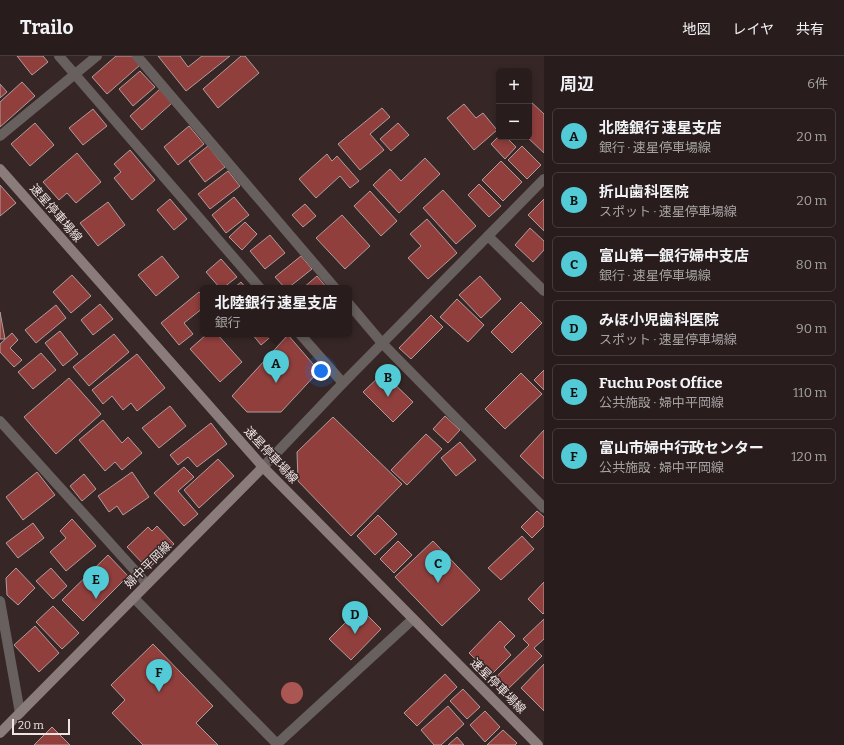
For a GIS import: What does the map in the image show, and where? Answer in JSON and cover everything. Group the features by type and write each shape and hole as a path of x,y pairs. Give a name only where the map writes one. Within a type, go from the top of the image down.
{"main road":[{"name":"速星停車場線","path":"0,169 263,467 538,745"},
{"name":"婦中平岡線","path":"0,733 263,467"}],"street":[{"path":"59,56 257,285"},
{"path":"0,136 76,75 97,56"},
{"path":"136,56 332,285"},
{"path":"263,467 382,343 544,179"},
{"path":"488,236 544,291"},
{"path":"352,308 382,343 544,508"},
{"path":"303,337 343,383"},
{"path":"0,421 147,584"},
{"path":"134,598 278,745 413,619"},
{"path":"0,601 20,713"}],"shaded area":[{"path":"292,682 300,685 303,693 300,701 292,704 284,701 281,693 284,685"}],"building":[{"path":"17,56 43,56 48,62 32,75"},
{"path":"116,56 132,56 140,65 107,94 92,77"},
{"path":"158,56 180,56 188,67 202,56 230,56 186,91"},
{"path":"241,56 245,56 259,73 218,108 203,89"},
{"path":"140,71 155,87 133,106 119,89"},
{"path":"22,82 35,96 0,127 0,102"},
{"path":"0,84 7,92 0,98"},
{"path":"160,89 172,103 142,130 130,116"},
{"path":"532,103 544,114 544,153 530,140 532,140"},
{"path":"464,104 476,118 483,113 496,129 496,131 474,150 447,118"},
{"path":"382,108 390,117 370,134 384,150 360,170 338,144"},
{"path":"93,109 107,126 83,145 69,128"},
{"path":"35,123 54,145 30,166 11,144"},
{"path":"398,123 409,135 391,151 380,139"},
{"path":"189,126 204,144 178,165 164,147"},
{"path":"496,139 509,140 516,147 505,159 491,144"},
{"path":"208,146 225,167 205,182 189,161"},
{"path":"522,146 541,165 527,179 508,160"},
{"path":"130,150 155,180 132,200 114,178 121,172 114,164"},
{"path":"77,153 101,182 76,203 67,193 59,200 43,182"},
{"path":"327,154 332,161 337,156 359,181 350,188 340,176 316,198 299,179"},
{"path":"425,158 440,174 399,213 373,185 390,169 401,181"},
{"path":"501,161 522,182 503,201 482,180"},
{"path":"228,171 240,186 210,209 198,194"},
{"path":"479,184 501,206 489,217 468,195"},
{"path":"0,185 16,203 0,216"},
{"path":"443,190 476,226 456,244 423,208"},
{"path":"370,191 397,221 381,236 354,206"},
{"path":"234,197 249,215 226,233 212,215"},
{"path":"170,199 187,219 174,230 157,210"},
{"path":"544,199 544,231 528,215"},
{"path":"108,202 125,225 98,246 80,223"},
{"path":"305,204 316,216 303,227 292,215"},
{"path":"342,215 370,246 345,269 316,238"},
{"path":"427,219 457,253 428,279 408,258 421,246 410,234"},
{"path":"245,222 257,234 242,250 229,237"},
{"path":"530,228 544,241 544,250 533,262 515,245"},
{"path":"270,235 285,253 265,269 250,251"},
{"path":"162,256 179,277 156,296 138,275"},
{"path":"301,256 312,269 292,285 282,285 275,277"},
{"path":"221,259 237,277 227,285 217,285 206,272"},
{"path":"72,275 91,296 71,313 53,292"},
{"path":"317,276 324,285 306,285"},
{"path":"480,276 501,299 481,318 459,295"},
{"path":"199,292 200,293 200,310 184,323 193,334 179,345 161,323"},
{"path":"457,299 484,325 468,342 440,317"},
{"path":"521,302 542,323 512,353 491,332"},
{"path":"100,304 113,319 93,335 81,320"},
{"path":"56,305 66,318 36,343 25,330"},
{"path":"0,312 5,339 0,339"},
{"path":"431,315 443,327 411,359 399,348"},
{"path":"60,331 78,354 63,366 45,343"},
{"path":"12,333 18,340 10,348 22,360 14,367 0,352 0,344"},
{"path":"114,334 129,352 89,386 73,367"},
{"path":"204,337 220,337 242,362 220,382 190,349"},
{"path":"254,337 270,337 261,345"},
{"path":"286,337 290,337 319,371 281,412 247,412 232,396"},
{"path":"41,353 56,370 33,389 18,372"},
{"path":"137,354 165,388 137,411 131,403 123,410 112,396 103,404 92,390"},
{"path":"544,370 544,390 534,380"},
{"path":"383,373 413,402 393,422 363,392"},
{"path":"521,373 542,394 505,429 485,409"},
{"path":"69,378 101,414 56,454 24,417"},
{"path":"170,406 186,426 159,448 142,428"},
{"path":"445,416 460,430 448,443 433,429"},
{"path":"333,417 402,484 351,536 298,481 297,452"},
{"path":"103,420 122,443 128,437 142,453 122,470 115,462 105,471 79,440"},
{"path":"211,423 227,444 197,467 188,457 178,465 170,455"},
{"path":"544,430 544,479 520,456"},
{"path":"426,434 442,449 407,485 391,470"},
{"path":"460,442 476,460 456,476 441,458"},
{"path":"218,459 234,476 199,508 184,490"},
{"path":"184,467 194,477 178,491 198,514 184,526 154,493"},
{"path":"37,472 55,495 23,520 6,497"},
{"path":"132,472 149,497 123,515 117,506 109,512 98,496"},
{"path":"84,474 96,489 82,501 70,486"},
{"path":"537,511 544,517 544,526 532,538 521,527"},
{"path":"378,515 397,534 375,555 357,536"},
{"path":"72,519 96,546 66,571 50,552 66,538 60,531"},
{"path":"33,523 44,538 18,558 6,543"},
{"path":"157,526 174,544 148,569 127,547 148,527 152,531"},
{"path":"522,536 534,549 501,580 488,568"},
{"path":"398,541 412,555 394,573 380,559"},
{"path":"433,541 480,590 442,626 395,577"},
{"path":"108,555 128,576 83,621 62,600"},
{"path":"16,568 35,588 18,605 7,595 6,578"},
{"path":"51,568 67,586 53,599 36,581"},
{"path":"544,582 544,613 543,614 528,599"},
{"path":"53,606 79,633 62,649 36,622"},
{"path":"360,608 381,629 351,660 329,639"},
{"path":"544,619 544,639 534,648 542,656 508,689 496,677 529,645 523,639"},
{"path":"500,621 515,636 504,647 511,655 491,675 469,653"},
{"path":"35,626 59,653 39,672 14,645"},
{"path":"153,644 213,706 196,723 218,745 143,745 112,713 125,700 111,685"},
{"path":"544,664 544,711 521,688"},
{"path":"445,674 457,687 417,726 404,713"},
{"path":"463,689 480,707 467,719 450,701"},
{"path":"448,706 464,724 441,745 434,745 421,730"},
{"path":"485,711 500,727 485,742 470,725"},
{"path":"52,727 70,745 34,745"},
{"path":"503,730 517,743 515,745 487,745"},
{"path":"457,737 464,745 448,745"}],"place":[{"name":"北陸銀行 速星支店","path":"276,383"},
{"name":"折山歯科医院","path":"388,397"},
{"name":"富山第一銀行婦中支店","path":"438,583"},
{"name":"Fuchu Post Office","path":"96,599"},
{"name":"みほ小児歯科医院","path":"355,634"},
{"name":"富山市婦中行政センター","path":"159,692"}]}
